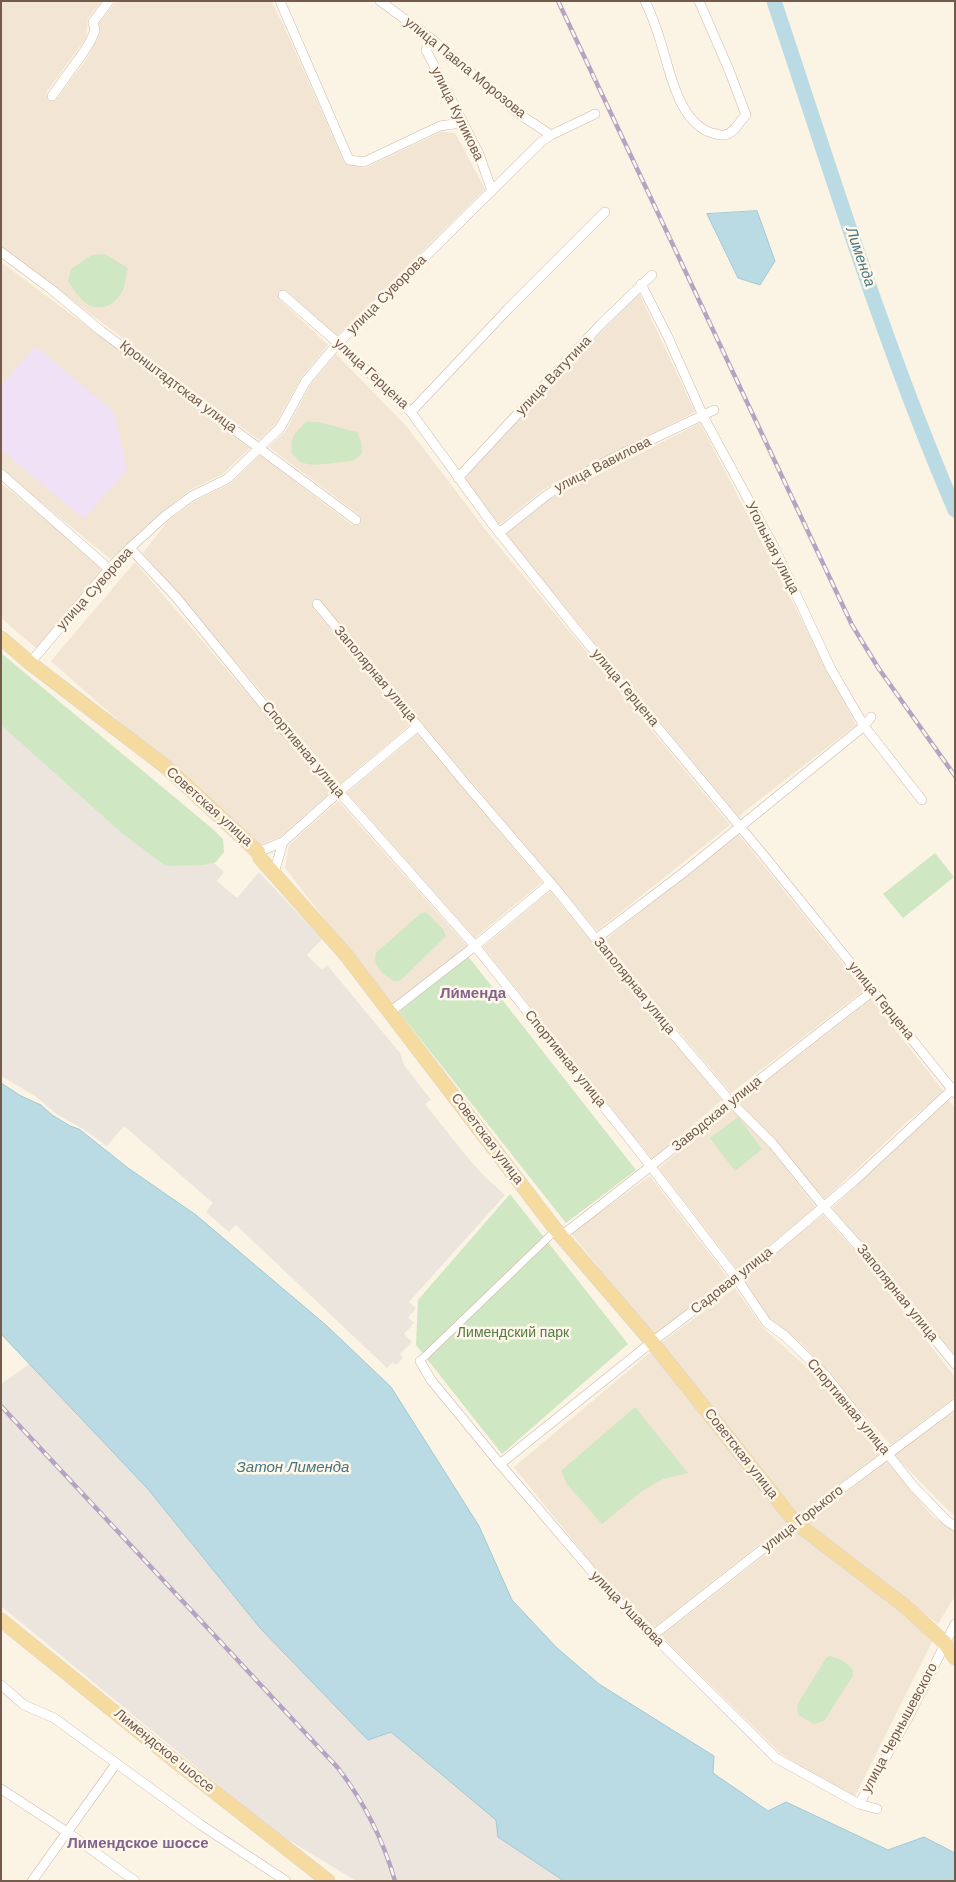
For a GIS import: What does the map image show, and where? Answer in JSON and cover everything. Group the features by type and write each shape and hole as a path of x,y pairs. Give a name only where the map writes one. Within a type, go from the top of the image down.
{"main road":[{"name":"Советская улица","path":"1,638 30,663 166,767 258,852 260,858 346,955 558,1233 652,1342 796,1524 906,1607 945,1643 955,1658"},
{"name":"Лимендское шоссе","path":"1,1620 175,1761 328,1881"}],"street":[{"path":"52,96 83,53 95,30 93,22 109,1"},
{"path":"280,1 349,160 364,162 440,126 461,123"},
{"name":"улица Павла Морозова","path":"380,1 433,40 519,114 551,135"},
{"path":"645,1 660,38 673,86 691,119 704,130 724,136 734,130 746,116 729,70 699,1"},
{"name":"улица Куликова","path":"433,40 426,50 478,154 492,191"},
{"name":"улица Суворова","path":"30,663 109,569 130,548 165,516 192,496 227,479 280,428 306,381 338,343 541,142 551,135 595,114"},
{"path":"411,412 508,309 605,212"},
{"name":"Кронштадтская улица","path":"1,252 51,289 101,331 356,520"},
{"name":"улица Ватутина","path":"458,478 601,324 641,284 652,276"},
{"name":"Угольная улица","path":"641,284 703,415 774,547 831,669 864,726 922,800"},
{"name":"улица Герцена","path":"283,295 338,343 411,412 499,533 954,1090"},
{"name":"улица Вавилова","path":"499,533 547,494 617,456 714,410"},
{"path":"1,474 109,569"},
{"name":"Спортивная улица","path":"130,548 182,604 285,731 475,946 635,1146 737,1279 767,1323 785,1336 827,1377 887,1454 947,1522 955,1526"},
{"name":"Заполярная улица","path":"317,604 551,883 641,996 730,1101 773,1144 955,1364"},
{"path":"596,939 683,874 739,826 864,726 871,717"},
{"path":"258,852 283,842 418,726"},
{"path":"274,873 283,842"},
{"path":"390,1012 475,946 551,883"},
{"name":"Заводская улица","path":"420,1360 558,1233 651,1168 730,1101 873,991"},
{"name":"Садовая улица","path":"500,1464 652,1342 737,1279 824,1207 954,1090"},
{"name":"улица Ушакова","path":"420,1360 430,1380 612,1595 776,1758 859,1804 877,1809"},
{"name":"улица Горького","path":"652,1636 887,1454 955,1404"},
{"name":"улица Чернышевского","path":"859,1804 908,1718 955,1624"},
{"path":"1,1685 24,1705 54,1718 201,1825 286,1881"},
{"path":"32,1881 116,1764"},
{"path":"1,1789 67,1832 135,1881"}],"shaded area":[{"path":"1,1 102,1 88,18 86,38 46,93 48,100 56,100 88,57 100,32 99,23 117,1 271,1 345,164 365,168 441,132 455,133 485,189 336,337 287,291 279,291 279,299 328,345 301,378 275,425 259,440 1,247"},
{"path":"1,262 250,448 223,474 190,490 162,512 117,564 1,470"},
{"path":"639,293 695,412 544,489 498,526 463,481 489,449"},
{"path":"35,346 114,412 127,470 84,519 1,450 1,386"},
{"path":"336,354 407,427 487,532 730,825 597,931 318,599 313,608 410,725 340,784 143,553 169,520 195,501 230,484 260,455 352,525 360,524 359,515 269,447 285,432 311,384"},
{"path":"700,423 856,725 739,817 505,535 550,499"},
{"path":"1,483 110,573 42,653 1,618"},
{"path":"135,562 331,792 280,837 259,845 51,661"},
{"path":"1,675 224,872 217,881 237,898 259,872 322,939 307,955 322,970 327,965 400,1053 404,1065 431,1100 425,1104 468,1158 505,1195 409,1302 416,1308 408,1318 414,1323 404,1334 412,1342 400,1354 403,1358 396,1365 393,1362 387,1368 236,1225 229,1232 206,1212 213,1203 124,1126 107,1146 83,1129 58,1115 35,1096 1,1076"},
{"path":"417,734 542,882 475,938 347,793"},
{"path":"338,801 468,947 393,1007 285,868 289,845"},
{"path":"738,834 864,990 731,1093 605,940"},
{"path":"550,891 722,1100 652,1159 483,947"},
{"path":"871,999 944,1092 909,1120 825,1199 739,1102"},
{"path":"948,1099 955,1108 955,1359 832,1208"},
{"path":"731,1108 740,1115 769,1147 816,1207 738,1271 659,1168"},
{"path":"650,1176 728,1278 654,1336 571,1233"},
{"path":"823,1215 859,1255 955,1377 955,1397 891,1445 802,1344 769,1319 741,1280"},
{"path":"735,1288 764,1329 822,1381 882,1452 799,1514 661,1343"},
{"path":"652,1351 789,1521 652,1629 615,1593 514,1467"},
{"path":"29,1364 571,1881 356,1881 274,1831 1,1606 1,1384"},
{"path":"955,1411 955,1517 893,1454"},
{"path":"887,1461 933,1517 955,1529 955,1596 938,1624 807,1523"},
{"path":"797,1530 934,1638 853,1800 780,1753 661,1636"}],"green space":[{"path":"105,254 128,268 124,287 117,299 107,306 95,307 83,301 68,281 71,269 92,255"},
{"path":"306,422 318,422 357,432 361,442 362,454 352,461 314,465 302,463 292,454 292,440"},
{"path":"1,653 214,830 223,839 224,852 216,862 204,865 166,866 123,834 1,725"},
{"path":"935,853 954,877 903,918 883,894"},
{"path":"426,912 443,929 446,936 403,978 399,981 394,981 377,966 376,953 421,913"},
{"path":"467,955 636,1170 566,1223 399,1012"},
{"path":"738,1117 762,1149 735,1171 710,1138"},
{"name":"Лимендский парк","path":"510,1194 628,1344 502,1454 416,1345 418,1300"},
{"path":"635,1407 688,1473 663,1479 642,1491 602,1524 567,1484 561,1471"},
{"path":"830,1656 840,1659 848,1665 853,1670 853,1675 825,1720 814,1724 798,1715 797,1705 826,1658"}],"water":[{"path":"757,211 775,261 760,285 738,278 707,214"},
{"name":"Затон Лименда","path":"1,1083 21,1096 41,1105 52,1115 70,1126 79,1129 128,1168 196,1215 327,1326 391,1387 479,1526 512,1600 557,1648 599,1684 714,1756 713,1773 768,1811 786,1802 888,1850 924,1837 955,1853 955,1881 564,1881 498,1837 496,1820 391,1732 368,1740 260,1628 148,1489 1,1334"}],"waterway":[{"name":"Лименда","path":"774,1 882,321 929,448 955,510"}],"railway":[{"path":"558,1 852,625 879,669 955,776"},
{"path":"1,1406 338,1768 372,1821 385,1850 395,1881"}],"district":[{"name":"Ли́менда","path":"473,994"},
{"name":"Лимендское шоссе","path":"138,1844"}]}
